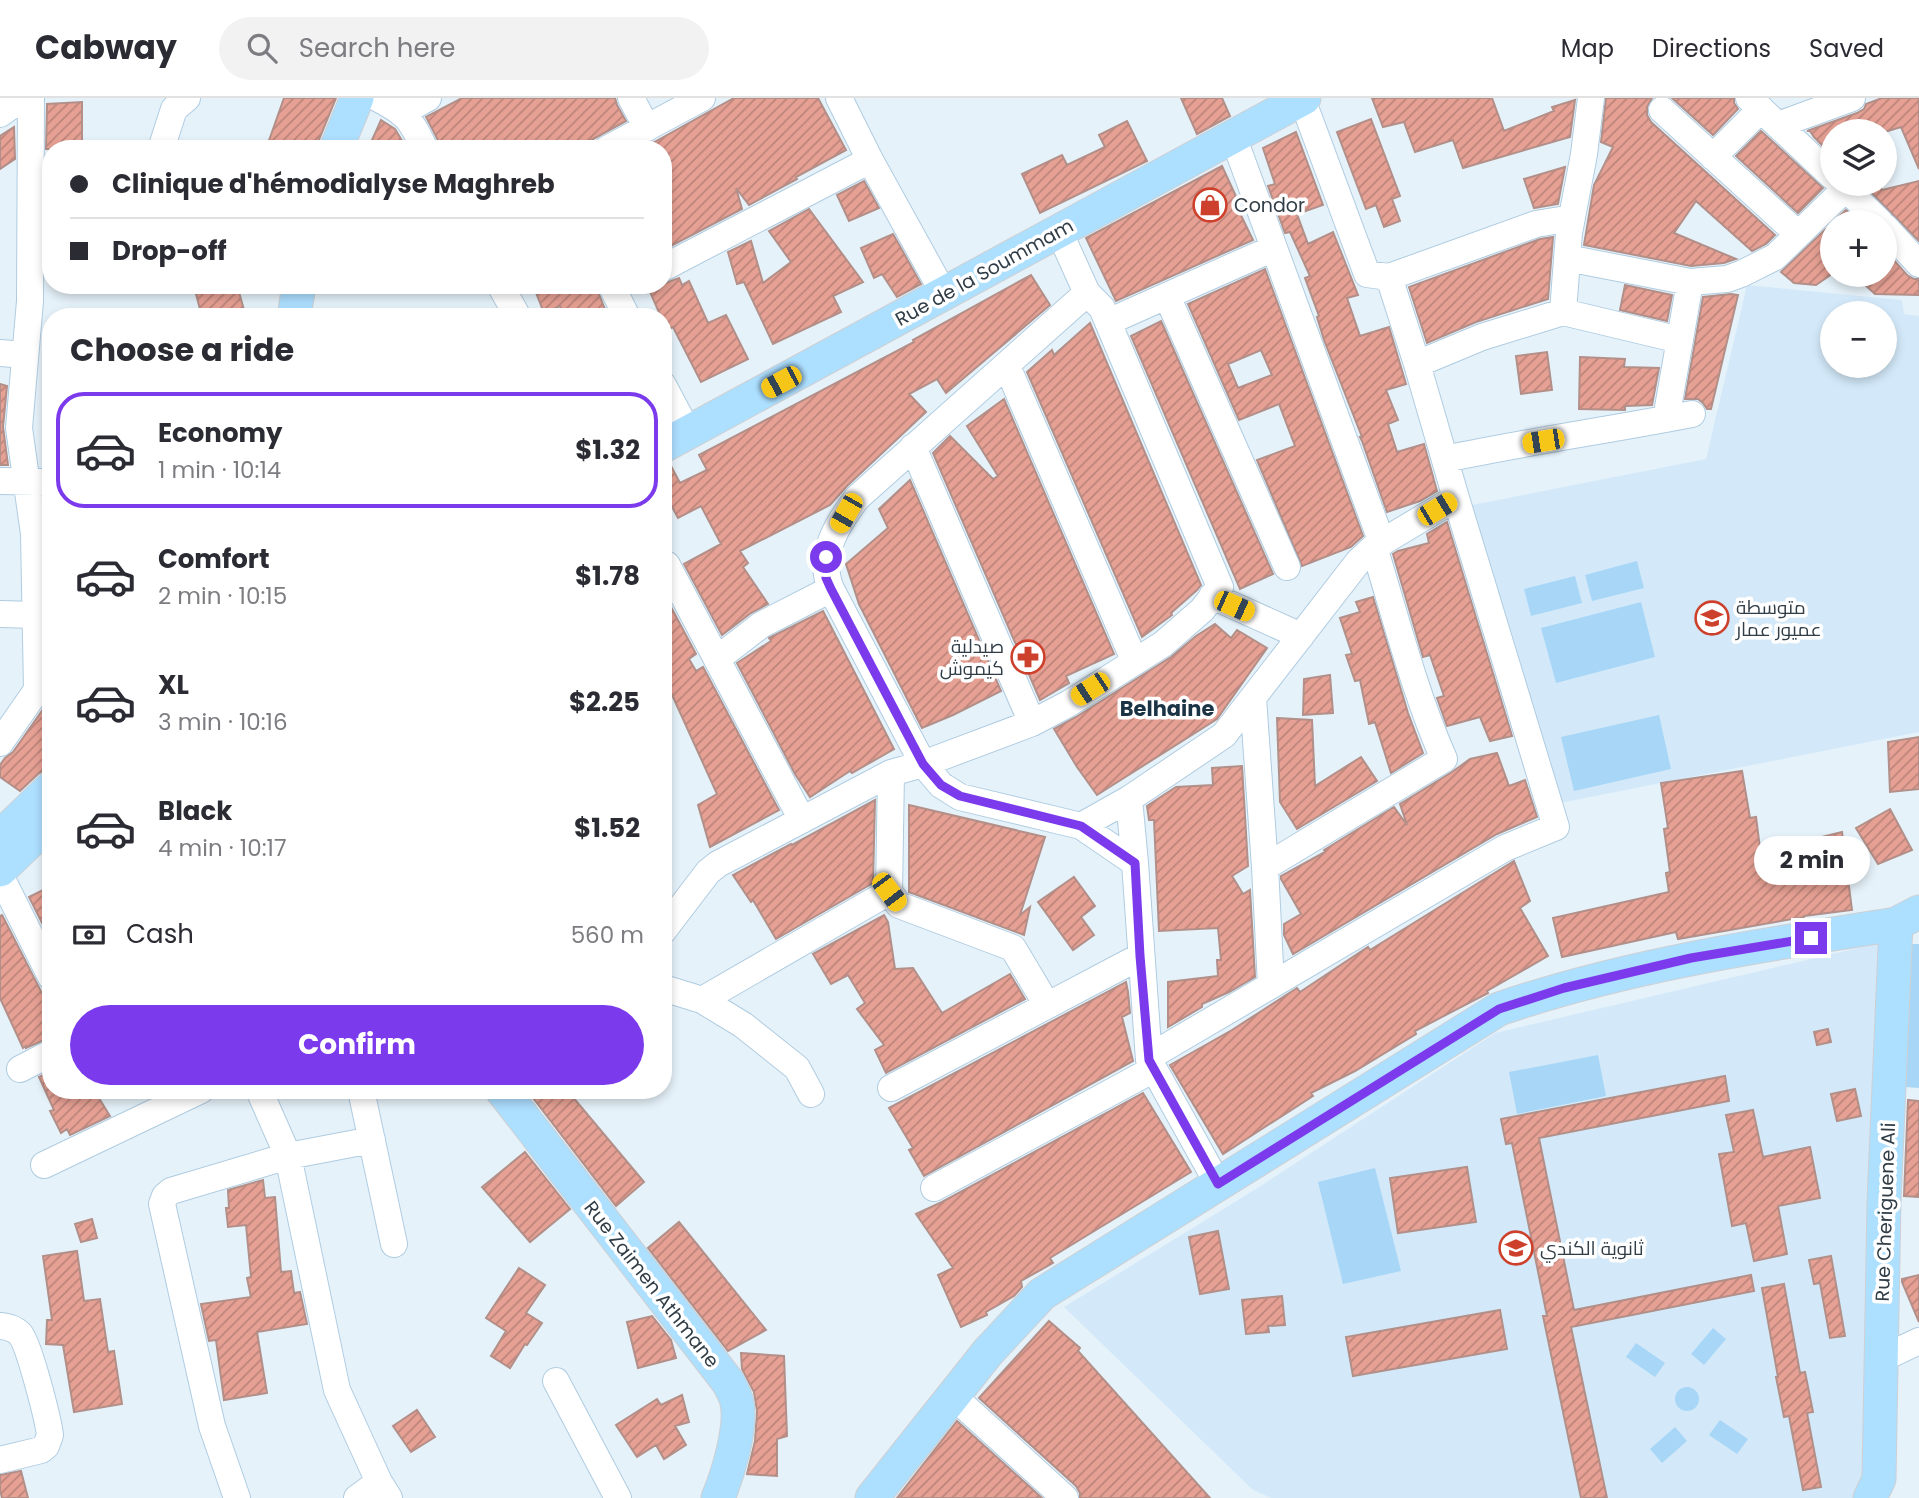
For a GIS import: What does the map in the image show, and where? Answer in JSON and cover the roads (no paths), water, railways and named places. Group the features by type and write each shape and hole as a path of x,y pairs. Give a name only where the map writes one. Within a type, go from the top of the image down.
{"main road":[{"path":"340,140 357,98"},
{"name":"Rue de la Soummam","path":"676,439 1303,99"},
{"path":"3,829 42,796"},
{"path":"0,872 42,830"},
{"path":"872,1498 988,1352 1042,1294 1499,1009 1564,988 1691,958 1908,918"},
{"name":"Rue Cheriguene Ali","path":"1870,1498 1879,1479 1884,1202 1908,918"},
{"name":"Rue Zaimen Athmane","path":"509,1099 728,1382 737,1403 737,1426 719,1498"}],"street":[{"path":"0,114 22,98"},
{"path":"31,98 30,301 13,354 19,428 39,482 34,534 35,615 42,665"},
{"path":"164,140 174,108 187,98"},
{"path":"377,98 411,120 421,140"},
{"path":"401,113 428,98"},
{"path":"631,98 647,128"},
{"path":"624,140 702,98"},
{"path":"839,98 944,293"},
{"path":"1563,312 1572,218 1591,98"},
{"path":"1713,157 1762,111 1852,98"},
{"path":"1303,99 1367,274 1389,277 1536,224 1572,218"},
{"path":"1662,110 1798,234"},
{"path":"1762,111 1820,165"},
{"path":"1233,136 1275,248 1378,545 1420,696 1444,759 1265,867"},
{"path":"672,263 870,160"},
{"path":"1567,258 1690,282 1714,281 1741,274 1775,257 1798,234 1829,196"},
{"path":"1853,196 1867,210"},
{"path":"672,919 708,872 718,864 891,773 923,764 1032,723 1068,704 1163,644 1202,610 1220,587 1102,308 1087,293 1059,231"},
{"path":"1897,240 1919,264"},
{"path":"1108,322 1275,248"},
{"path":"934,1188 1152,1063 1271,985 1505,848 1556,827 1389,277"},
{"path":"1666,419 1690,282"},
{"path":"1087,293 857,498 838,525 826,557 826,578 923,764 941,785 960,796 1081,826 1135,863"},
{"path":"1167,296 1287,567"},
{"path":"1417,364 1482,337 1563,312 1680,340"},
{"path":"1007,366 1135,660"},
{"path":"1445,459 1692,414"},
{"path":"913,447 1032,723"},
{"path":"0,481 39,482"},
{"path":"1081,826 1129,799 1224,735 1358,562 1378,545 1456,498"},
{"path":"672,574 802,820"},
{"path":"717,659 761,625 831,589"},
{"path":"1212,596 1301,636"},
{"path":"0,614 35,615"},
{"path":"0,743 42,682"},
{"path":"1253,698 1271,985"},
{"path":"891,773 889,892 899,905 1013,948 1047,1005"},
{"path":"1129,799 1140,956 1152,1063 1218,1184"},
{"path":"0,872 42,958"},
{"path":"702,1000 889,892"},
{"path":"891,1088 1140,956"},
{"path":"672,991 702,1000 743,1025 797,1068 811,1094"},
{"path":"20,1069 42,1058"},
{"path":"44,1165 182,1099"},
{"path":"263,1099 288,1156 337,1390 384,1490 358,1498"},
{"path":"363,1099 394,1244"},
{"path":"237,1498 212,1426 162,1204 165,1196 171,1191 288,1156 372,1140"},
{"path":"0,1326 16,1331 26,1343 50,1435 46,1446 41,1450 0,1461"},
{"path":"1881,1359 1919,1341"},
{"path":"556,1381 618,1498"},
{"path":"953,1396 1065,1498"}],"place":[{"name":"Condor","path":"1210,205"},
{"name":"متوسطة عميور عمار","path":"1712,618"},
{"name":"صيدلية كيموش","path":"1028,657"},
{"name":"ثانوية الكندي","path":"1516,1248"}],"district":[{"name":"Belhaine","path":"1167,709"}]}
